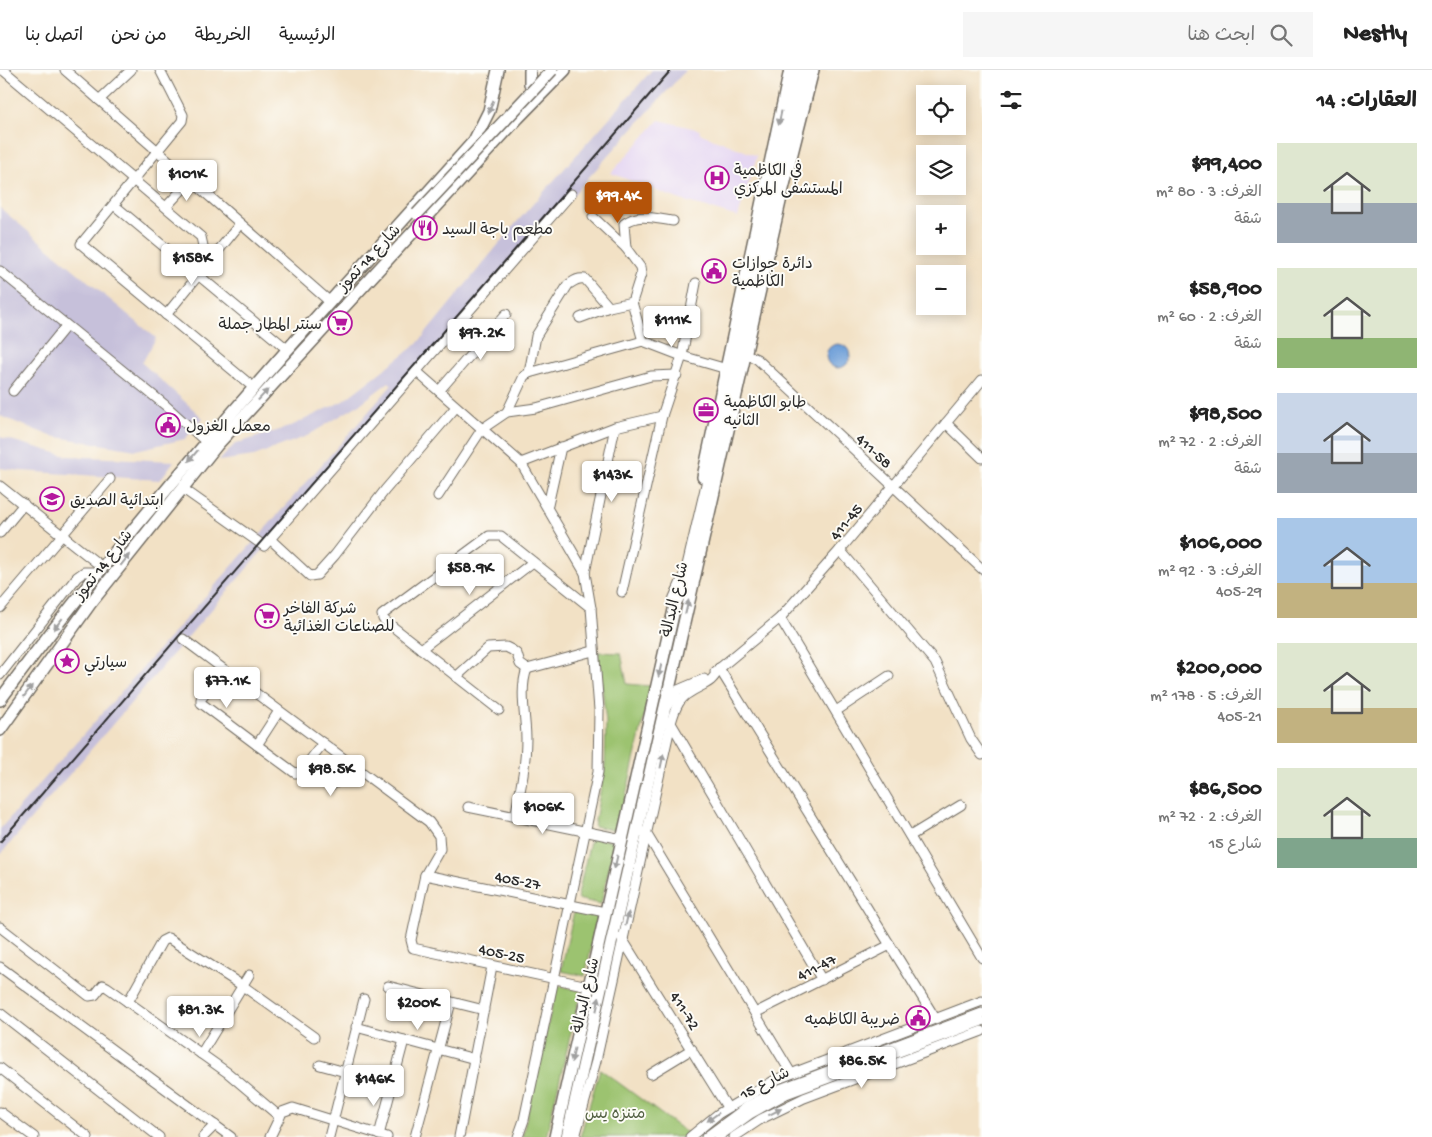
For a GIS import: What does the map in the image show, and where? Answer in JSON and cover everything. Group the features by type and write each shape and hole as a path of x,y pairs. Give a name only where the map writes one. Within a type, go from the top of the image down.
{"highway":[{"path":"676,599 688,572 730,373 801,70"}],"main road":[{"name":"شارع 14 تموز","path":"0,700 100,569 206,441 329,301 474,141 490,111 498,70"},
{"path":"530,70 530,84"},
{"path":"297,338 317,326 328,316 417,214 552,70"},
{"path":"518,118 565,70"},
{"path":"730,373 790,70"},
{"name":"شارع البدالة","path":"567,1137 618,937 667,722 666,708 804,100 813,70"},
{"path":"518,118 526,104"},
{"name":"شارع 14 تموز","path":"0,730 90,604 232,428 518,118"},
{"path":"449,169 453,178 461,180"},
{"name":"شارع البدالة","path":"555,1137 676,599"},
{"path":"623,833 642,832"}],"street":[{"path":"65,70 156,152 329,301"},
{"path":"99,100 131,70"},
{"path":"160,70 184,115 182,121 81,244 253,387"},
{"path":"8,72 201,238 207,264"},
{"path":"166,207 190,181"},
{"path":"182,488 264,546 571,194"},
{"path":"114,204 287,349"},
{"path":"593,217 626,248 640,267 641,274 632,302 643,341"},
{"path":"626,248 624,224 630,219 643,217 673,221"},
{"path":"166,315 240,224"},
{"path":"0,271 206,441"},
{"path":"529,373 536,336 568,285 579,278 584,279 610,307"},
{"path":"622,592 662,416 682,356 696,283"},
{"path":"580,318 610,307 632,302"},
{"path":"439,392 506,314"},
{"path":"13,391 66,326"},
{"path":"507,412 524,376 529,373 643,341 730,373"},
{"name":"411-58","path":"746,354 756,359 982,570"},
{"path":"416,372 521,463 548,505 585,573 591,608 600,741 598,772 587,832 524,1120 518,1137"},
{"path":"438,496 482,429 507,412 536,408 652,376 677,375"},
{"name":"411-45","path":"719,668 780,618 840,550 982,380"},
{"path":"270,539 310,576 317,575 335,555 385,490 456,407"},
{"path":"521,463 615,427 662,416"},
{"path":"946,423 982,458"},
{"path":"585,573 615,427"},
{"path":"548,505 562,447"},
{"path":"2,602 62,536 110,479"},
{"path":"0,486 100,569"},
{"path":"0,533 24,504"},
{"path":"499,710 383,619 382,615 489,536 501,536 591,608"},
{"path":"840,550 935,662 971,739 982,755"},
{"path":"421,649 533,562"},
{"path":"0,675 3,665 77,577 89,571 100,569"},
{"path":"780,618 982,958"},
{"path":"183,638 429,822 439,836 438,854 424,875"},
{"path":"456,677 488,648 506,647 512,650 517,654 520,664 527,669"},
{"path":"527,669 593,651"},
{"path":"666,708 678,690 702,680 719,668"},
{"path":"719,668 715,678 689,693 681,700 667,722 822,980"},
{"path":"719,668 935,1018"},
{"path":"516,817 523,776 526,742 524,681 527,669"},
{"path":"225,670 201,699 201,704 295,773 300,773 323,743"},
{"path":"836,711 889,676"},
{"path":"257,745 279,711"},
{"path":"306,766 330,785 335,783 350,764"},
{"path":"910,836 961,805"},
{"path":"468,807 587,832 623,833"},
{"path":"642,832 792,1073"},
{"name":"405-27","path":"424,875 605,912"},
{"name":"405-25","path":"424,875 411,945 413,948 588,986"},
{"path":"0,927 89,996 95,995 103,985 202,1054 280,1117"},
{"path":"575,1137 596,1061 618,937"},
{"name":"411-72","path":"618,937 728,1107"},
{"path":"128,1002 166,938 171,939 243,986 314,1037"},
{"name":"411-47","path":"755,1013 890,945"},
{"path":"0,966 230,1137"},
{"path":"459,1137 492,966"},
{"path":"202,1054 249,975"},
{"path":"388,986 484,1010"},
{"path":"329,1137 364,999"},
{"path":"690,1137 728,1107 792,1073 982,1000"},
{"path":"415,1137 451,1002"},
{"path":"0,1013 159,1137"},
{"name":"شارع 15","path":"706,1137 733,1115 764,1097 796,1082 982,1013"},
{"name":"شارع 15","path":"718,1137 750,1114 786,1094 982,1021"},
{"path":"356,1026 475,1059"},
{"path":"734,1137 761,1119 804,1098 982,1031"},
{"path":"943,1047 946,1034"},
{"path":"270,1137 286,1109 293,1108 383,1136 392,1085 404,1040"},
{"path":"859,1058 862,1046"},
{"path":"651,1074 692,1049"},
{"path":"320,1065 392,1085"},
{"path":"0,1068 88,1137"},
{"path":"1,1113 34,1137"},
{"path":"203,1137 215,1125"}],"shaded area":[{"path":"652,70 686,70 589,177 363,434 0,855 0,829 392,385 389,382 360,404 307,436 254,456 219,461 235,444 289,427 343,401 417,344 516,223"},
{"path":"659,120 700,130 699,133 757,156 738,217 678,199 611,173"},
{"path":"0,208 156,338 142,363 203,418 185,439 136,450 51,436 0,416"},
{"path":"0,437 67,456 174,461 160,480 21,471 0,468"}],"green space":[{"path":"598,652 621,653 627,684 651,686 618,831 594,826 605,765 606,722"},
{"path":"591,837 615,842 601,904 577,899"},
{"path":"574,911 598,916 585,976 561,971"},
{"path":"557,985 581,991 546,1137 522,1137"},
{"name":"متنزه يس","path":"600,1069 687,1133 683,1137 580,1137"}],"water":[{"path":"838,344 847,347 850,356 847,365 838,368 829,365 826,356 829,347"}],"railway":[{"path":"0,842 671,70"}],"place":[{"name":"في الكاظمية المستشفى المركزي","path":"717,178"},
{"name":"مطعم باجة السيد","path":"425,228"},
{"name":"دائرة جوازات الكاظمية","path":"714,271"},
{"name":"سنتر المطار جملة","path":"340,323"},
{"name":"طابو الكاظمية الثانيه","path":"706,410"},
{"name":"معمل الغزول","path":"168,425"},
{"name":"ابتدائية الصديق","path":"52,499"},
{"name":"شركة الفاخر للصناعات الغذائية","path":"267,616"},
{"name":"سيارتي","path":"67,661"},
{"name":"ضريبة الكاظميه","path":"918,1018"}]}
